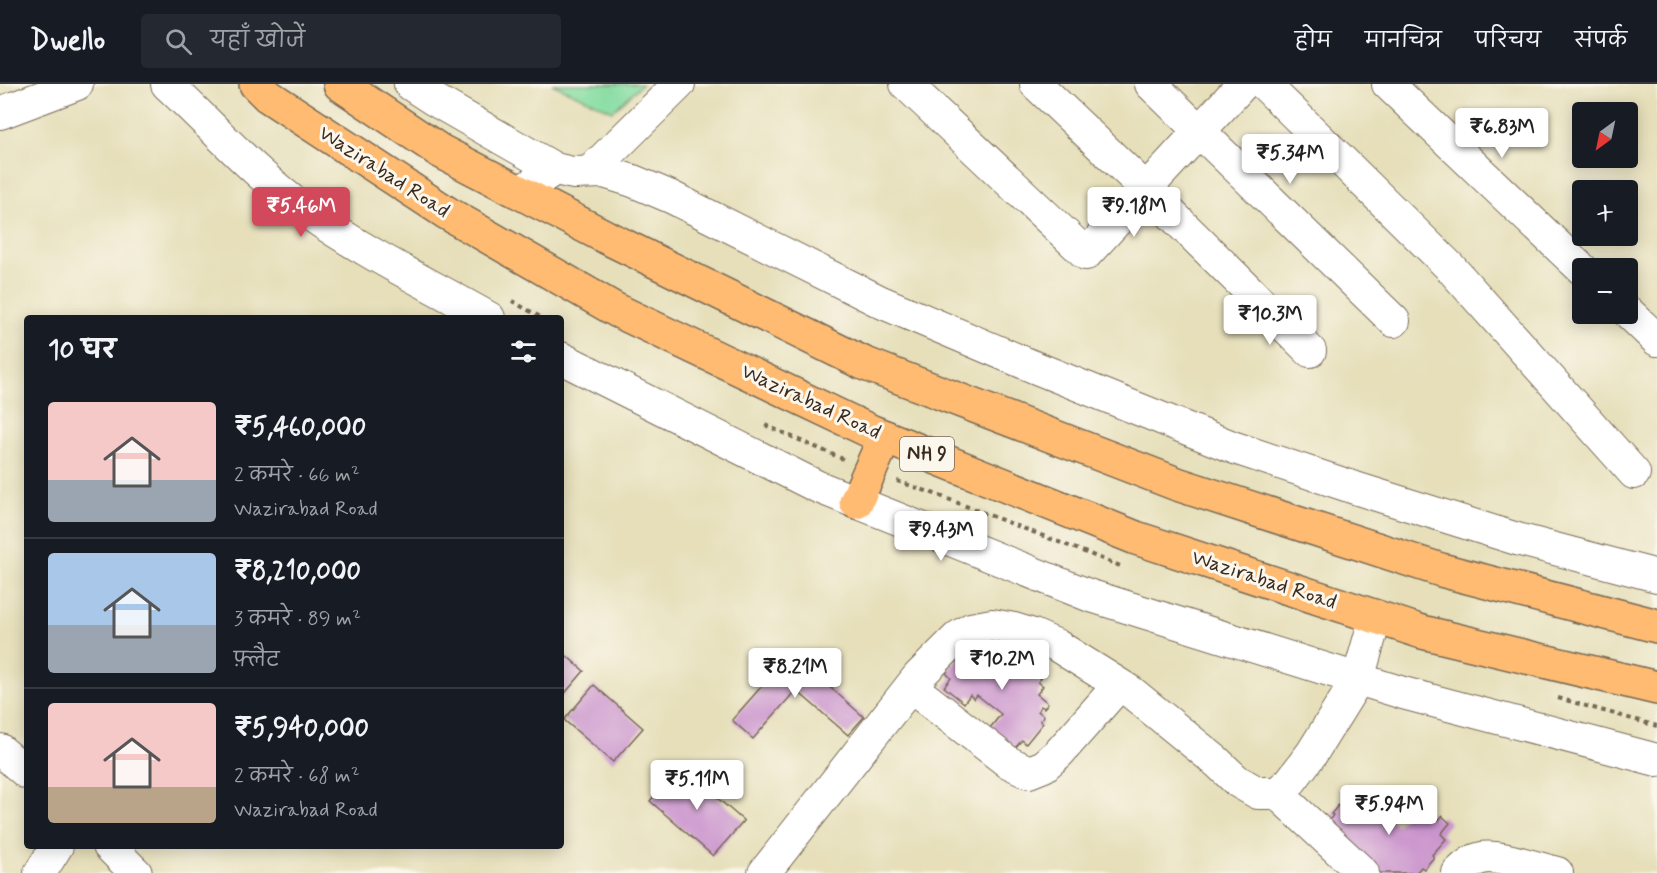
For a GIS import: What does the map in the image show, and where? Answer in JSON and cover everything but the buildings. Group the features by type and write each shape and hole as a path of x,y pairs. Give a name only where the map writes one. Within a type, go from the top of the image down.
{"highway":[{"name":"Wazirabad Road","path":"255,84 268,96 437,207 616,310 885,437 1136,538 1422,632 1657,688"},
{"path":"340,84 440,152 606,237 863,363 1166,480 1441,570 1657,626"},
{"path":"465,224 506,185"},
{"path":"856,502 885,437"}],"street":[{"path":"0,113 76,84"},
{"path":"167,84 274,185 308,212 351,241 501,309"},
{"path":"410,84 555,169 573,173 617,175 633,181 681,202 881,302 1235,448 1517,539 1657,576"},
{"path":"590,172 679,84"},
{"path":"906,84 1086,254 1243,84"},
{"path":"1036,84 1310,351"},
{"path":"1151,84 1394,321"},
{"path":"1264,84 1450,267 1634,473"},
{"path":"1388,84 1572,259"},
{"path":"506,185 555,169"},
{"path":"1638,322 1657,340"},
{"path":"564,360 816,486 1088,595 1403,693 1657,760"},
{"path":"766,872 918,677 970,629 992,625 1033,635 1056,645 1131,692 1237,781 1258,793 1277,793 1290,782 1312,753 1358,679 1376,616"},
{"path":"911,687 1008,762 1029,772 1044,766 1059,753 1119,685"},
{"path":"0,750 24,770"},
{"path":"1277,793 1363,873"},
{"path":"40,873 55,849"},
{"path":"112,849 136,873"},
{"path":"1458,873 1467,864 1484,857 1510,860 1557,873"}],"path":[{"path":"501,309 528,315"}],"green space":[{"path":"552,84 642,84 613,111"}]}
